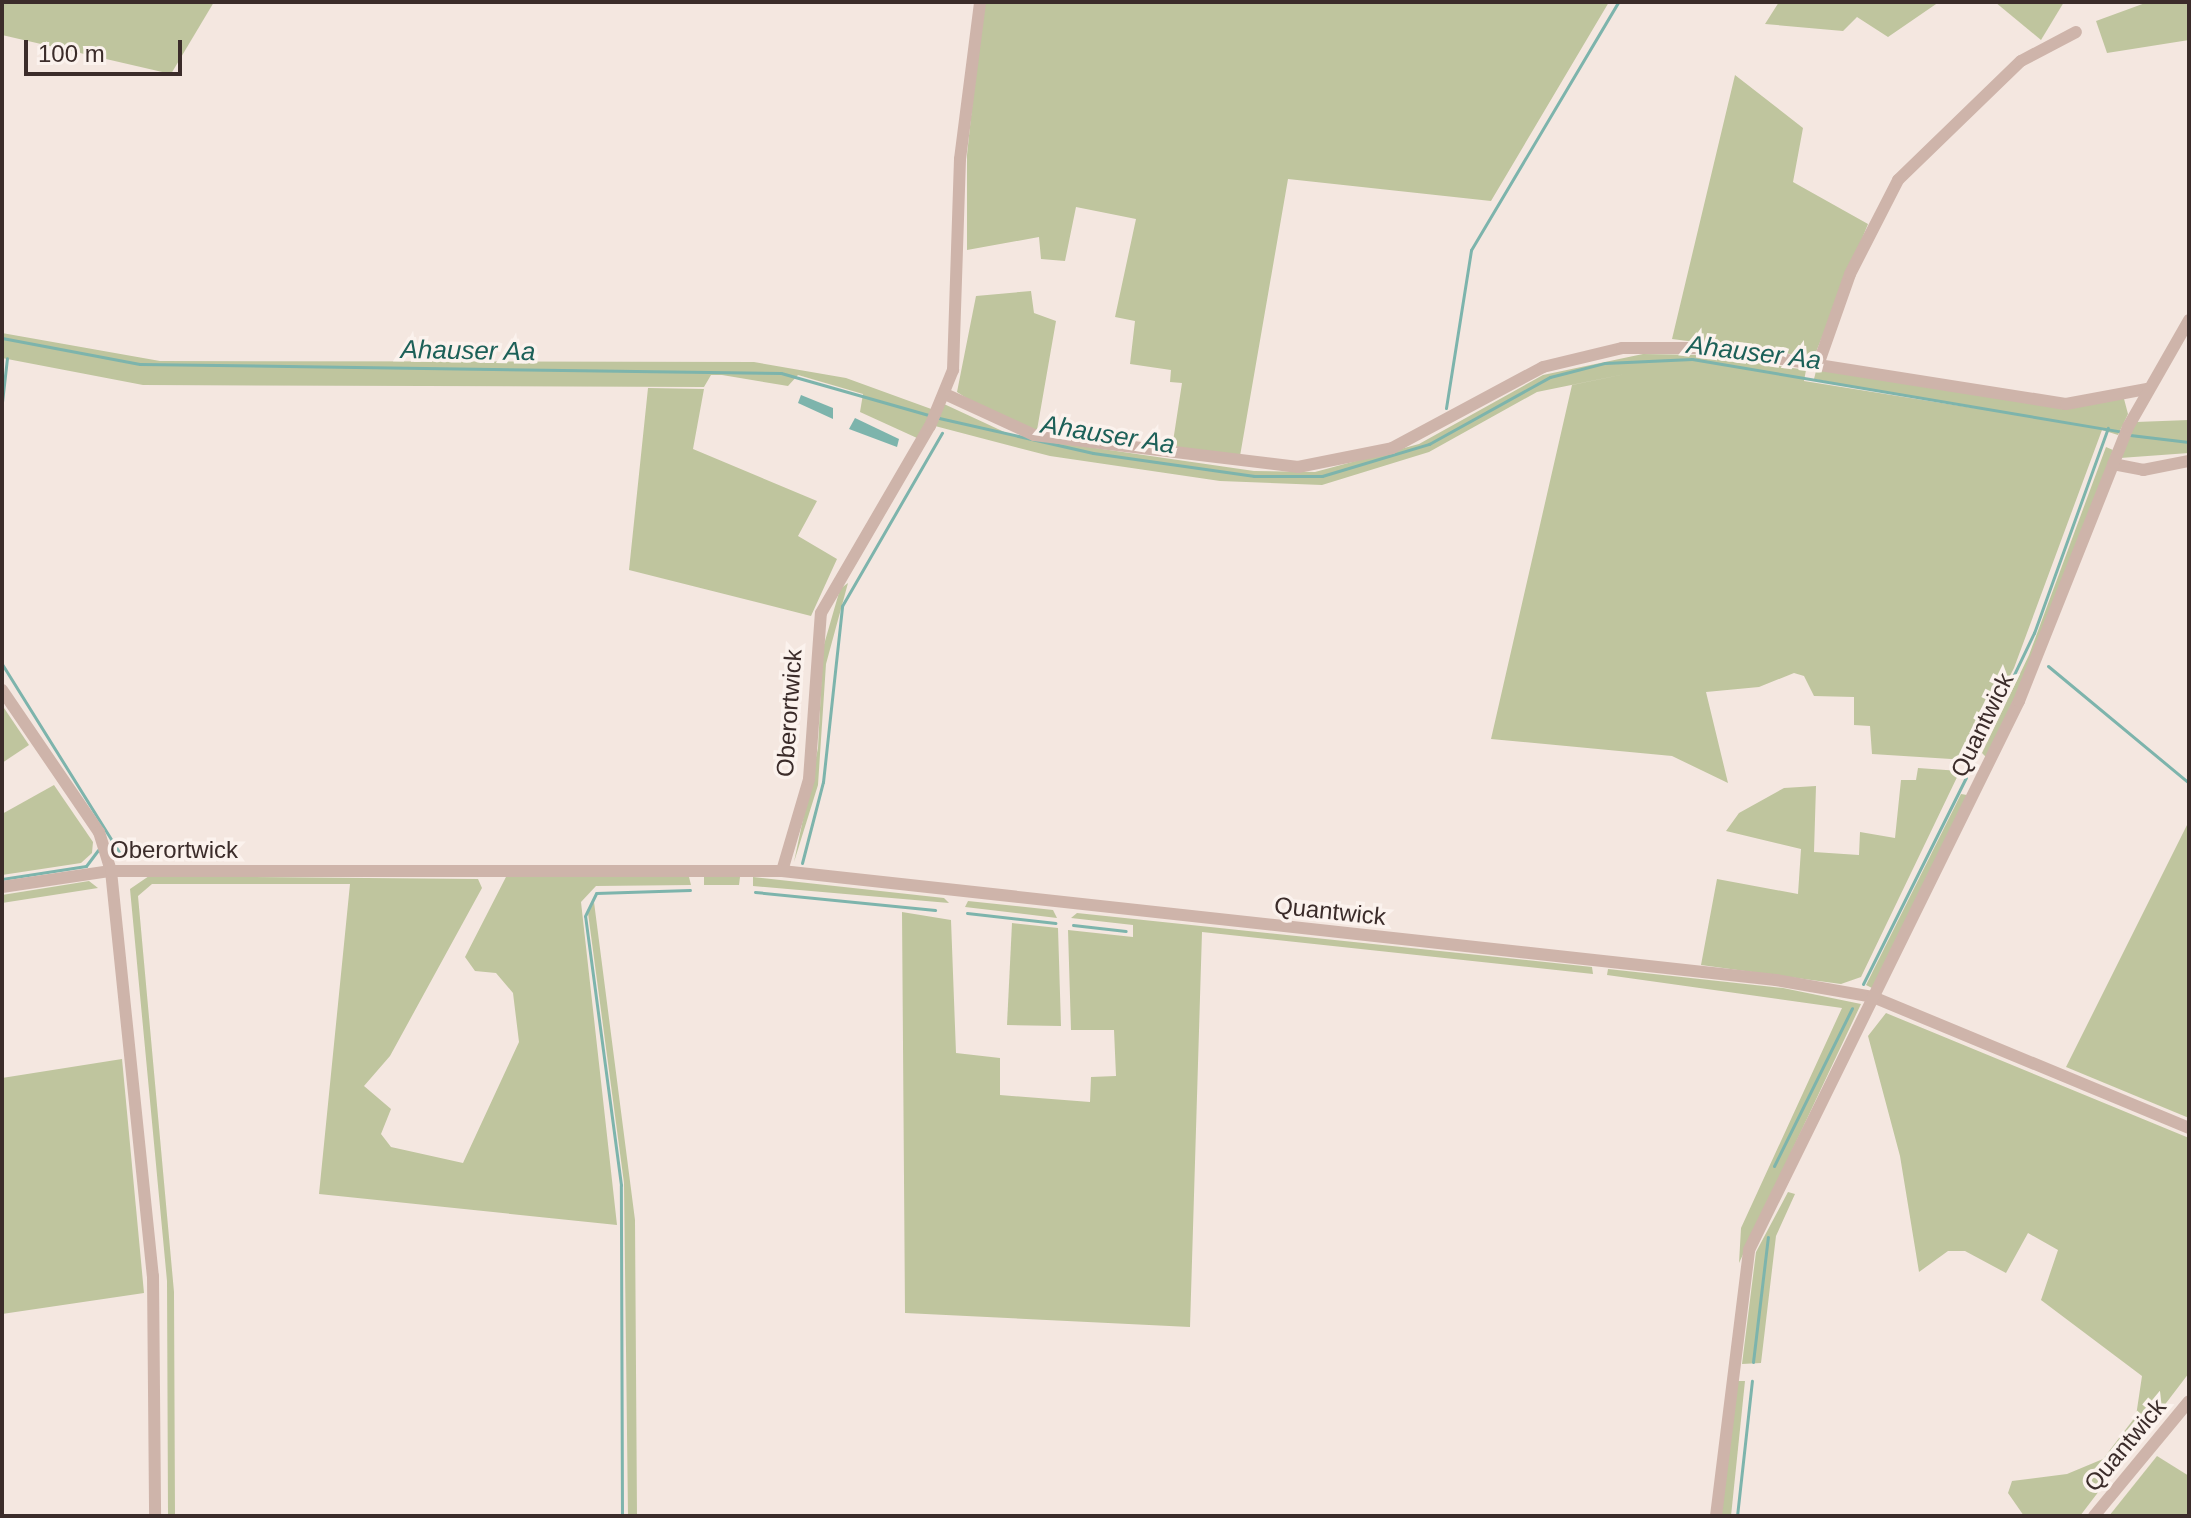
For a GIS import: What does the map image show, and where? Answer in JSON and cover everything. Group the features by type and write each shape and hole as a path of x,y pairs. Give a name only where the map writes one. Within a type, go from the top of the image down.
{"street":[{"name":"Oberortwick","path":"2,887 111,871 782,871 809,779 821,613 930,426 945,394 958,345 959,186 980,2"},
{"path":"1818,365 1850,274 1898,180 2021,61 2076,32"},
{"name":"Quantwick","path":"1716,1516 1749,1250 2029,680 2113,464 2146,389 2189,320"},
{"path":"945,394 1034,435 1298,467 1392,448 1543,367 1591,352 1686,346 2066,404 2146,389"},
{"path":"2113,464 2143,470 2189,461"},
{"path":"2,690 99,832 111,871 153,1276 155,1516"},
{"name":"Quantwick","path":"782,871 1873,997 2189,1128"},
{"name":"Quantwick","path":"2094,1516 2189,1401"}],"green space":[{"path":"2,2 214,2 171,74 2,35"},
{"path":"983,2 1609,2 1491,201 1288,179 1240,456 1172,448 1182,383 1170,382 1171,370 1130,364 1135,321 1115,317 1136,219 1076,207 1065,261 1041,259 1039,237 967,250 967,155"},
{"path":"1779,2 1939,2 1888,37 1857,17 1843,31 1765,24"},
{"path":"1995,2 2064,2 2041,40"},
{"path":"2148,2 2189,2 2189,40 2107,53 2096,21"},
{"path":"1735,75 1803,128 1793,182 1868,224 1814,357 1672,339"},
{"path":"1031,291 1034,313 1056,321 1037,430 991,414 957,392 976,296"},
{"path":"2,333 160,361 754,362 846,378 934,410 917,438 860,412 863,394 798,375 788,386 722,375 711,375 704,387 143,385 2,358"},
{"path":"1643,354 1707,355 1806,370 1804,381 1979,409 1814,379 1817,367 2066,406 2123,395 2128,414 2118,435 2102,430 2014,668 1967,760 1872,754 1870,726 1854,725 1854,697 1814,696 1804,676 1794,673 1759,687 1706,692 1728,783 1672,756 1491,739 1572,385 1635,372 1537,392 1429,452 1322,485 1220,481 1050,456 935,426 944,404 1013,436 1254,471 1315,472 1419,444 1543,375"},
{"path":"648,388 704,389 693,449 817,501 798,536 837,559 811,616 629,570"},
{"path":"2189,420 2189,453 2120,458 2136,422"},
{"path":"2106,447 2113,450 2046,629 1987,758 1982,753 2029,655"},
{"path":"848,583 826,664 818,785 794,862 818,748 823,648 840,589"},
{"path":"2,705 29,745 2,763"},
{"path":"1918,768 1960,771 1861,977 1841,984 1701,965 1717,879 1798,894 1801,849 1726,831 1739,813 1784,788 1816,786 1814,852 1859,855 1860,832 1895,838 1901,780 1916,780"},
{"path":"54,785 93,842 92,853 81,863 2,875 2,814"},
{"path":"1961,794 1967,795 1872,988 1866,985"},
{"path":"2189,821 2189,1118 2066,1067"},
{"path":"507,875 689,877 691,885 596,886 581,902 617,1225 319,1194 350,884 152,884 138,896 174,1292 175,1516 168,1516 167,1281 130,889 149,876 478,879 482,888 390,1056 364,1086 391,1109 381,1134 391,1147 463,1163 519,1042 513,993 496,973 475,971 465,957"},
{"path":"704,877 740,877 739,885 704,885"},
{"path":"753,877 944,898 949,903 753,886"},
{"path":"89,881 98,888 2,903 2,895"},
{"path":"968,901 1053,910 1057,918 965,907"},
{"path":"594,902 635,1220 637,1516 628,1516 624,1183 588,913"},
{"path":"902,912 951,920 956,1053 1000,1058 1000,1095 1090,1102 1091,1077 1116,1076 1114,1030 1071,1030 1068,930 1133,937 1133,925 1071,918 1077,913 1592,967 1593,974 1202,932 1190,1327 905,1313"},
{"path":"1012,923 1058,928 1061,1026 1007,1025"},
{"path":"1608,969 1783,988 1861,1004 1739,1263 1741,1228 1842,1008 1607,975"},
{"path":"1886,1013 2189,1138 2189,1373 2080,1516 2024,1516 2008,1493 2012,1481 2067,1474 2103,1459 2136,1416 2142,1376 2041,1300 2058,1250 2028,1233 2006,1273 1965,1251 1948,1251 1919,1272 1900,1156 1868,1036"},
{"path":"122,1059 144,1293 2,1314 2,1078"},
{"path":"1788,1192 1795,1194 1776,1236 1761,1363 1742,1364 1756,1252"},
{"path":"1736,1381 1745,1381 1731,1516 1721,1516"},
{"path":"2157,1456 2189,1476 2189,1516 2109,1516"}],"water":[{"path":"801,395 833,408 833,419 798,403"},
{"path":"855,418 899,439 897,447 849,429"}],"waterway":[{"path":"1446,408 1471,250 1618,2"},
{"name":"Ahauser Aa","path":"2,338 140,364 781,373 932,416"},
{"path":"2,402 7,358"},
{"name":"Ahauser Aa","path":"939,418 1093,453 1254,476 1322,476 1429,444 1550,377 1605,363 1692,359 2123,432"},
{"path":"1974,758 2034,633 2108,428"},
{"path":"802,863 823,782 842,606 942,433"},
{"name":"Ahauser Aa","path":"2130,435 2189,442"},
{"path":"2,664 121,855"},
{"path":"2048,666 2189,783"},
{"path":"1863,984 1966,777"},
{"path":"2,879 86,866 98,850"},
{"path":"622,1516 621,1185 585,916 596,893 690,890"},
{"path":"755,892 935,910"},
{"path":"967,913 1055,923"},
{"path":"1073,925 1126,931"},
{"path":"1774,1166 1852,1008"},
{"path":"1753,1362 1768,1237"},
{"path":"1737,1516 1752,1381"}]}
